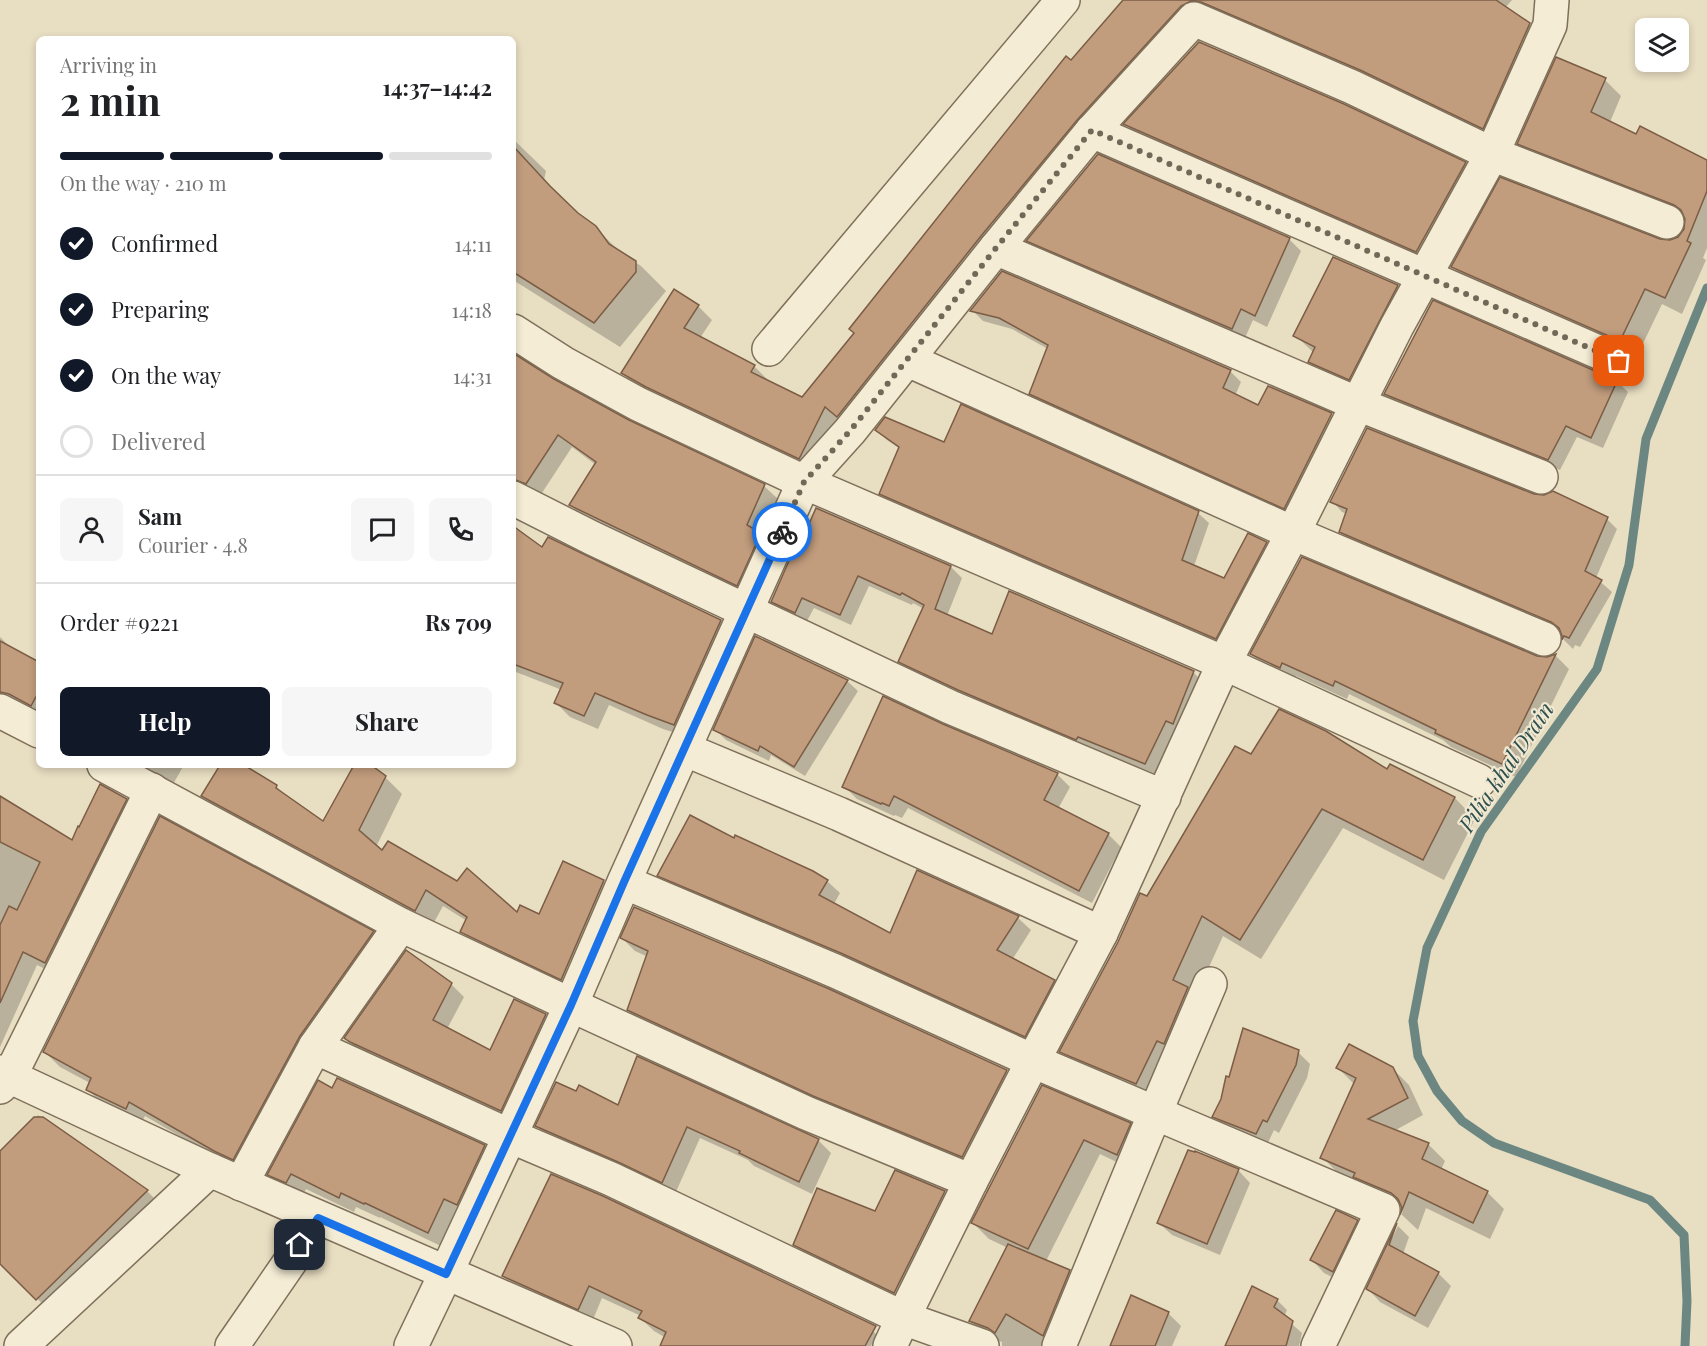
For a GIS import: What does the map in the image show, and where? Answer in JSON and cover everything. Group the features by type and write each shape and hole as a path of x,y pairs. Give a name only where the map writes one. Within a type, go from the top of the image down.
{"street":[{"path":"769,349 1062,0"},
{"path":"897,1332 971,1181 1101,933 1224,663 1293,533 1396,326 1492,154 1550,25 1552,0"},
{"path":"411,1346 571,1005 804,482 850,431 1092,130 1202,9 1352,87 1492,154 1667,222"},
{"path":"1092,130 1619,361"},
{"path":"996,248 1358,404 1541,477"},
{"path":"516,333 563,363 638,404 804,482 1224,663 1479,781"},
{"path":"908,360 1293,533 1544,639"},
{"path":"516,500 950,707 1164,797"},
{"path":"0,711 36,729"},
{"path":"684,749 839,814 1101,933"},
{"path":"110,768 401,926 806,1113 971,1181"},
{"path":"152,790 3,1078 318,1218 615,1346"},
{"path":"624,882 836,971 1033,1061 1383,1210 1318,1346"},
{"path":"241,1184 315,1047 401,926"},
{"path":"1059,1346 1210,984"},
{"path":"315,1047 510,1136 611,1179 897,1332 982,1346"},
{"path":"21,1346 210,1170"},
{"path":"232,1346 318,1218"}],"building":[{"path":"1123,0 1496,0 1530,23 1483,129 1360,70 1201,2 1191,1 1181,6 1078,119 981,236 837,417 825,407 799,459 621,373 674,289 699,305 684,328 755,365 751,372 802,397 854,333 849,329 1066,56 1071,60"},
{"path":"1199,42 1344,104 1466,162 1416,252 1123,124"},
{"path":"1556,57 1606,78 1591,112 1636,134 1640,126 1707,160 1707,191 1687,241 1691,243 1665,298 1645,289 1620,341 1451,267 1500,177 1660,239 1670,240 1678,237 1684,229 1685,219 1681,210 1674,205 1517,144"},
{"path":"516,149 578,213 596,226 609,244 636,261 636,272 594,323 516,274"},
{"path":"1098,154 1290,238 1255,316 1241,309 1232,329 1026,241"},
{"path":"1333,257 1398,285 1349,380 1308,362 1315,347 1293,336"},
{"path":"1002,271 1231,370 1223,388 1258,405 1268,386 1332,413 1284,509 1029,394 1048,345 999,318 970,311"},
{"path":"1433,300 1611,378 1618,379 1591,438 1566,426 1548,460 1384,394"},
{"path":"516,355 554,379 629,420 765,484 747,525 761,533 737,586 569,505 596,462 558,435 526,484 516,480"},
{"path":"961,404 1199,511 1182,560 1224,578 1248,533 1267,542 1216,639 879,494 899,447 875,430 885,417 944,442"},
{"path":"1367,428 1534,494 1544,495 1553,491 1608,517 1585,571 1602,580 1569,638 1564,636 1562,640 1559,628 1551,622 1339,532 1347,509 1330,502"},
{"path":"816,508 951,566 935,609 992,634 1009,591 1194,671 1173,724 1166,721 1145,764 1078,737 1076,740 898,662 924,605 902,593 900,595 858,576 840,615 802,598 795,613 771,602 795,547 798,549"},
{"path":"516,528 542,547 548,537 721,620 674,725 595,693 584,716 554,703 563,683 516,665"},
{"path":"1302,557 1537,656 1547,657 1556,654 1502,764 1435,733 1436,730 1335,681 1333,686 1282,663 1280,668 1250,654"},
{"path":"755,636 848,680 794,767 760,746 758,751 713,730"},
{"path":"0,641 36,660 36,697 31,706 9,694 0,692"},
{"path":"883,696 1058,773 1044,800 1109,833 1079,891 894,796 889,806 842,787"},
{"path":"1279,709 1326,731 1387,769 1390,764 1455,797 1423,860 1322,809 1240,940 1202,916 1173,980 1188,987 1164,1044 1157,1041 1136,1084 1059,1052 1118,942 1140,893 1147,896 1235,746 1251,754"},
{"path":"218,768 249,768 277,785 276,788 323,821 352,768 375,768 386,776 359,830 382,850 388,841 457,881 467,868 517,912 520,905 539,914 563,861 604,880 561,980 460,932 467,917 426,890 415,911 201,796"},
{"path":"100,784 127,799 45,963 23,952 0,1003 0,925 9,906 17,910 40,862 0,842 0,796 72,840"},
{"path":"690,815 734,838 735,835 813,871 828,880 819,895 890,933 917,870 1019,916 997,950 1055,980 1025,1037 843,954 657,876"},
{"path":"160,816 374,931 300,1036 233,1160 129,1102 126,1109 86,1090 91,1078 43,1052"},
{"path":"634,907 827,988 1007,1070 962,1157 813,1096 627,1010 648,951 620,938"},
{"path":"406,950 452,983 433,1020 490,1050 514,999 546,1014 501,1111 344,1038"},
{"path":"1243,1028 1299,1050 1296,1065 1267,1122 1263,1120 1256,1134 1212,1117 1221,1099 1226,1076 1229,1077"},
{"path":"1349,1044 1393,1067 1408,1098 1368,1119 1429,1143 1422,1159 1488,1191 1473,1223 1409,1192 1400,1215 1402,1208 1398,1199 1391,1193 1353,1177 1355,1173 1320,1158 1356,1078 1336,1068"},
{"path":"637,1056 819,1139 799,1182 739,1153 740,1151 687,1127 662,1183 535,1126 556,1082 576,1091 579,1085 618,1105"},
{"path":"337,1078 485,1145 457,1205 444,1199 428,1233 341,1193 339,1198 291,1174 286,1183 267,1175 318,1080 332,1088"},
{"path":"1042,1085 1131,1123 1117,1155 1084,1140 1028,1249 971,1223"},
{"path":"34,1117 43,1117 148,1190 36,1300 0,1264 0,1151"},
{"path":"1188,1150 1239,1169 1207,1244 1157,1223"},
{"path":"895,1170 945,1191 894,1293 793,1245 817,1188 875,1211"},
{"path":"551,1174 603,1196 876,1326 865,1346 660,1346 666,1332 638,1318 642,1311 589,1286 578,1310 502,1276"},
{"path":"1336,1210 1358,1220 1333,1272 1310,1260"},
{"path":"1397,1223 1389,1245 1439,1272 1415,1316 1366,1289"},
{"path":"1008,1244 1070,1270 1043,1336 1006,1314 995,1333 969,1321"},
{"path":"1252,1286 1278,1299 1274,1307 1293,1321 1286,1346 1225,1346"},
{"path":"1131,1295 1169,1312 1155,1346 1110,1346"}],"waterway":[{"name":"Pilia khal Drain","path":"1685,1346 1687,1301 1684,1235 1650,1200 1494,1143 1462,1121 1437,1091 1418,1056 1413,1021 1427,948 1481,832 1597,669 1629,565 1646,439 1707,288"}],"way so far":[{"path":"782,532 804,482 850,431 1092,130 1619,361"}],"route":[{"path":"300,1245 318,1218 446,1274 571,1005 782,532"}]}
